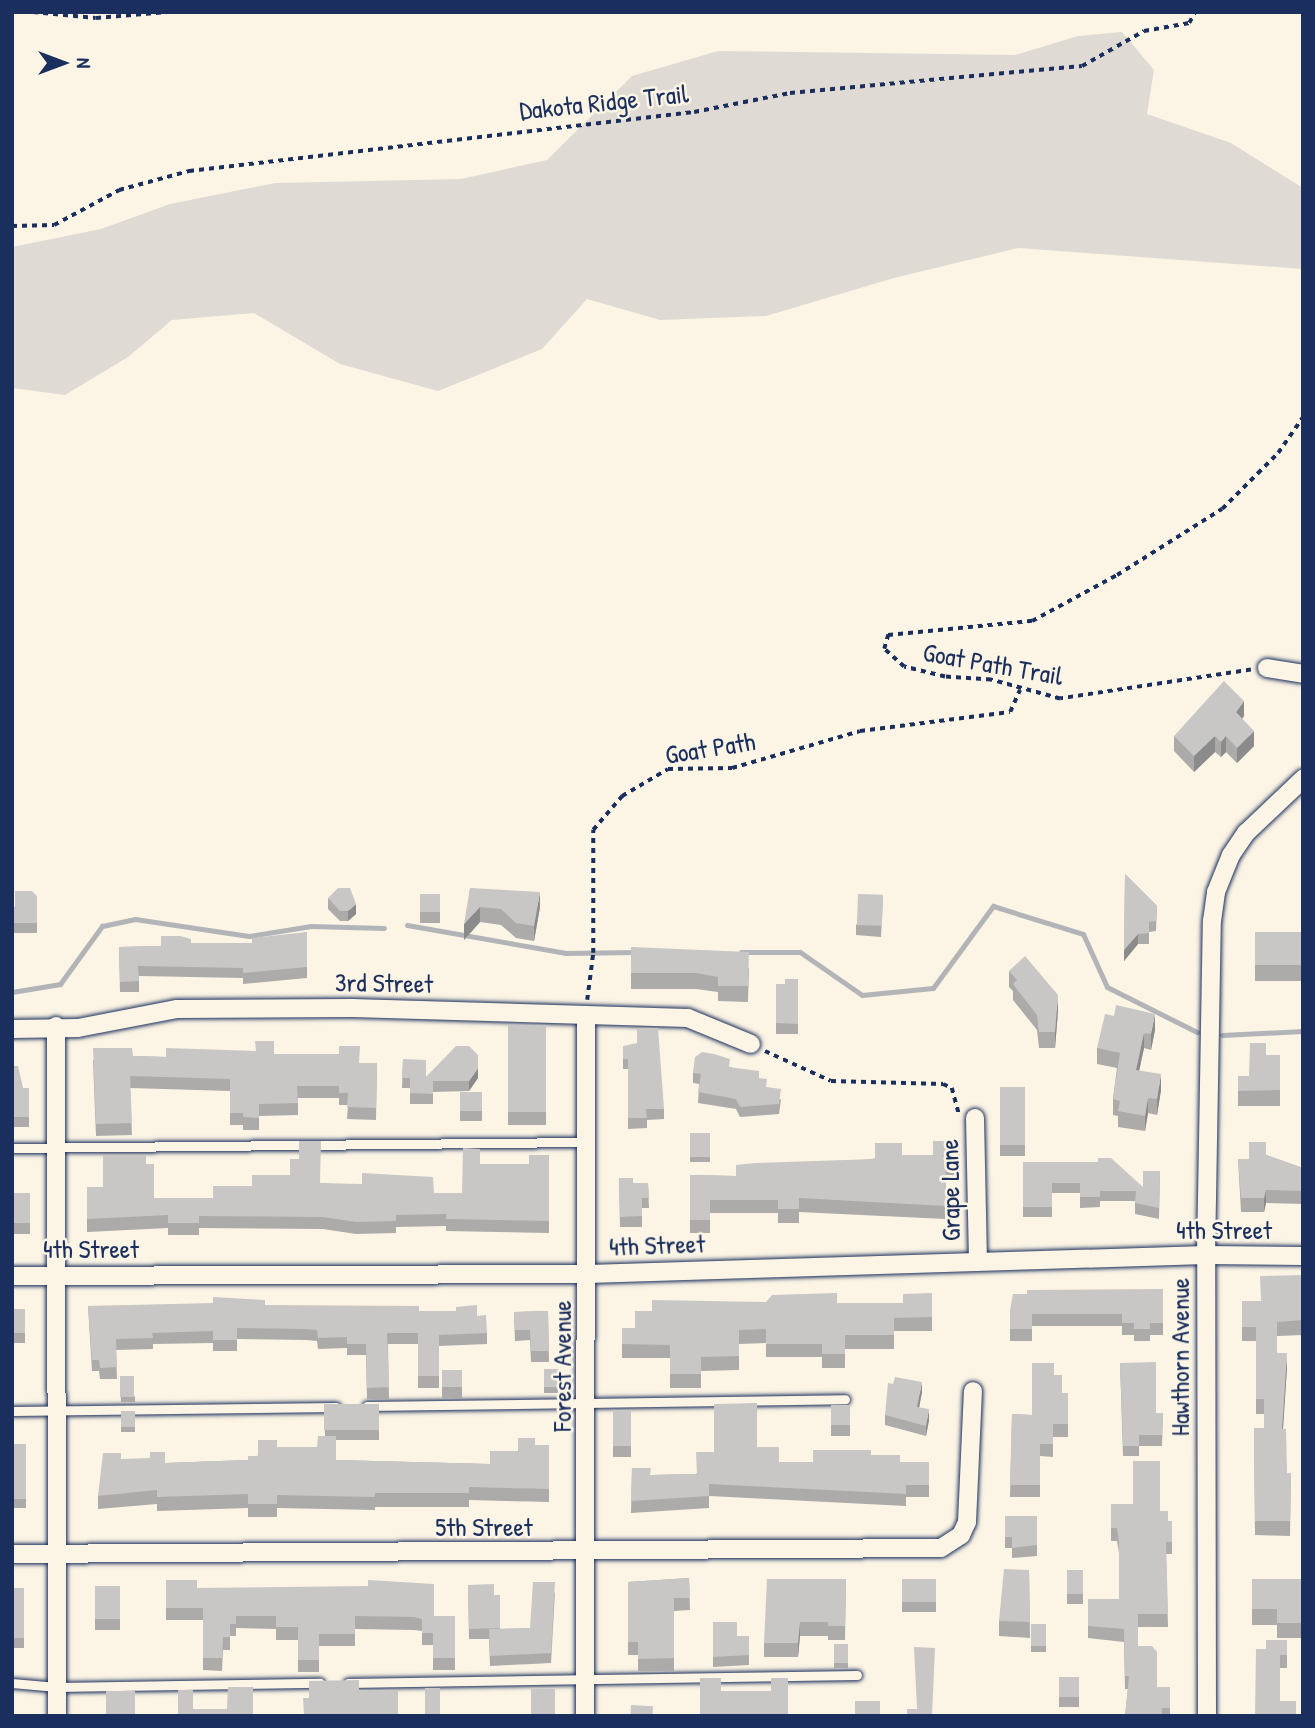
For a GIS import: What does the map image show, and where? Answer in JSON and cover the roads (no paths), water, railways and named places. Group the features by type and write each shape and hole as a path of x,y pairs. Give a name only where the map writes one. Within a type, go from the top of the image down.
{"street":[{"path":"1267,668 1303,674"},
{"name":"Hawthorn Avenue","path":"1207,1716 1206,1255 1209,998 1216,892 1226,865 1246,833 1303,779"},
{"name":"3rd Street","path":"12,1029 56,1026 78,1028 177,1009 244,1007 688,1018 751,1044"},
{"name":"Forest Avenue","path":"585,1716 588,1404 586,1016"},
{"path":"56,1026 57,1716"},
{"name":"Grape Lane","path":"975,1123 978,1261"},
{"name":"4th Street","path":"12,1276 588,1274 1206,1255 1303,1256"},
{"name":"5th Street","path":"12,1553 585,1553 941,1548 954,1542 967,1522 973,1391"}],"lane":[{"path":"12,1148 587,1142"},
{"path":"12,1411 845,1399"},
{"path":"12,1683 57,1687 858,1675"}],"waterway":[{"path":"741,952 800,952 862,995 933,988 993,906 1083,934 1107,987 1197,1032"},
{"path":"12,992 60,984 102,926 135,919 249,936 311,926 384,928"},
{"path":"407,925 565,953 636,952"},
{"path":"1222,1035 1303,1031"}]}
